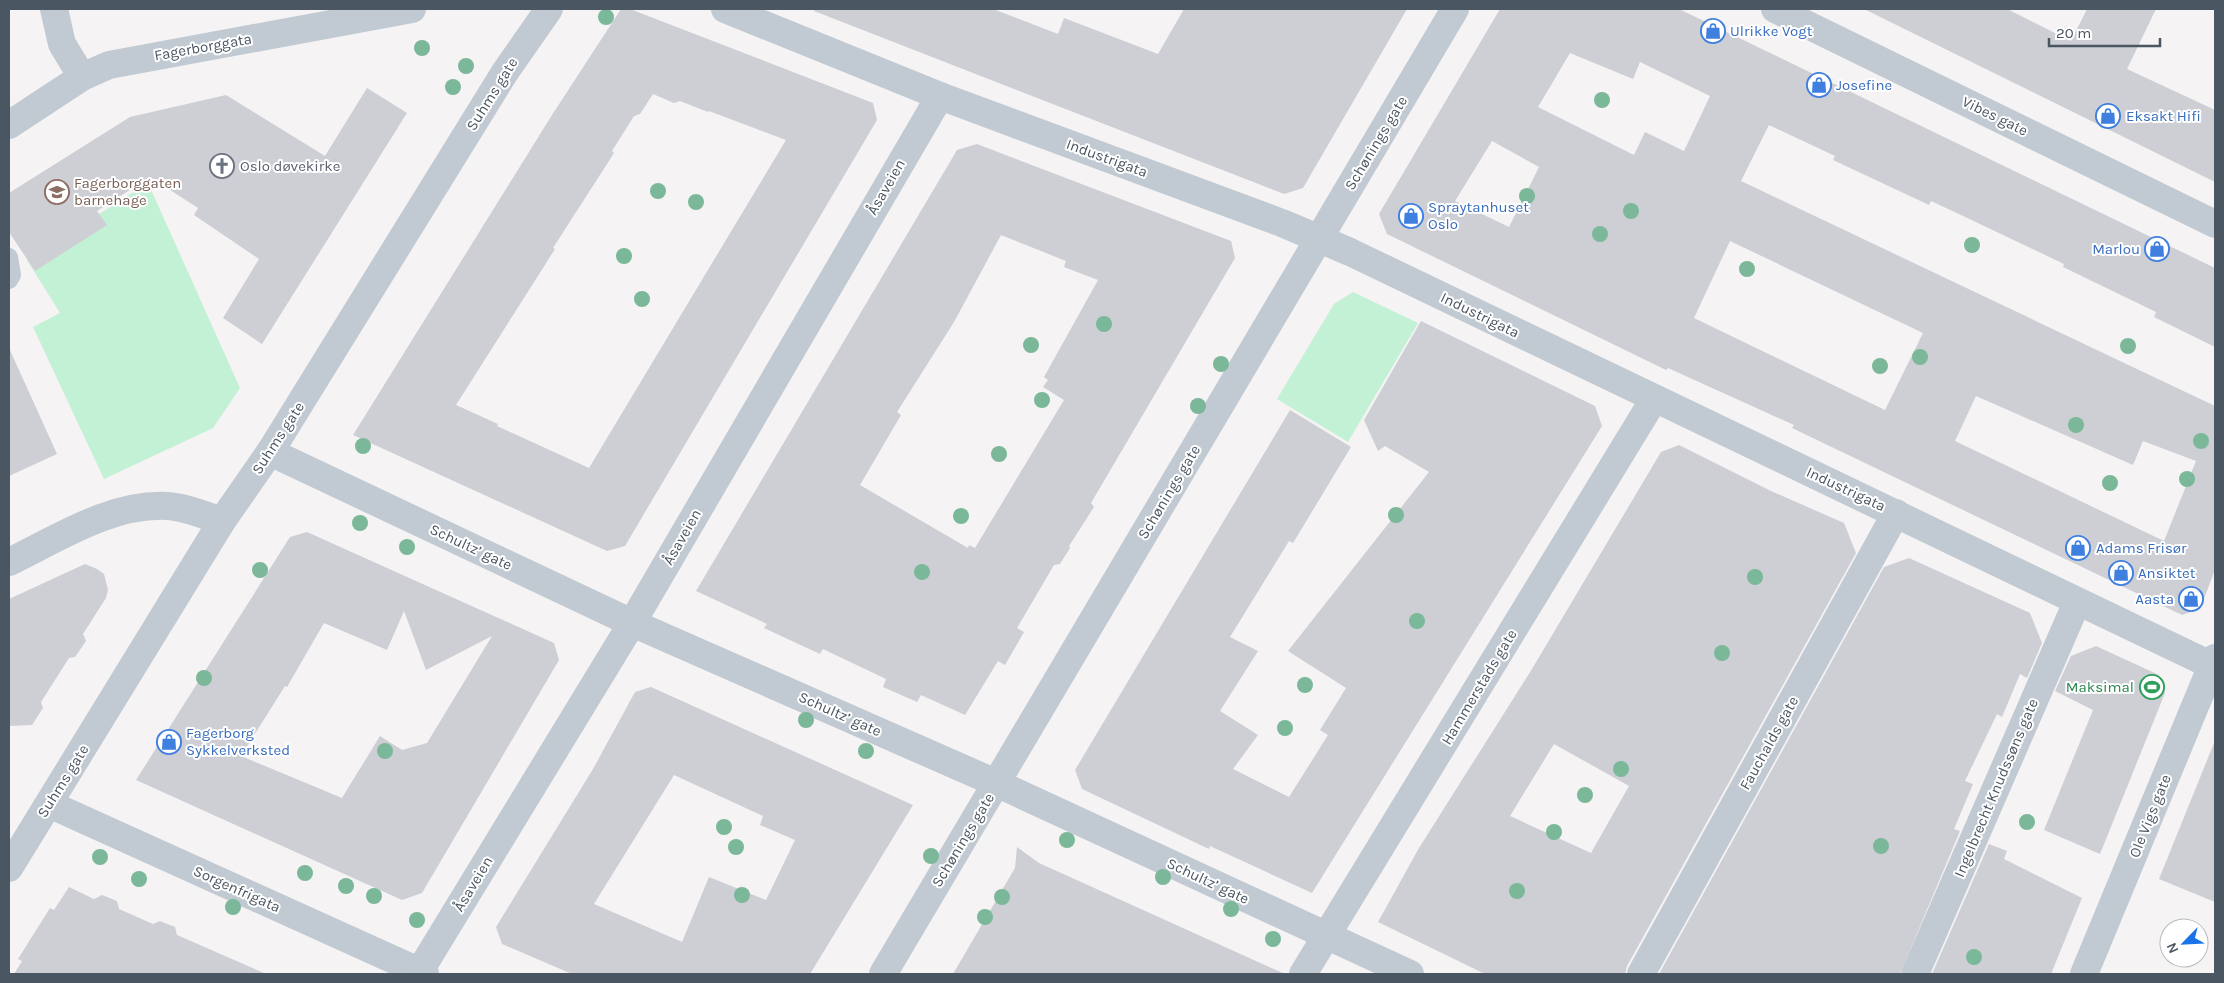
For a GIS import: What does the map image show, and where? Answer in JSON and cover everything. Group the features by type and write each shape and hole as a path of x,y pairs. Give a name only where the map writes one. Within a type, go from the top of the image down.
{"street":[{"path":"54,9 62,44 82,78"},
{"name":"Fagerborggata","path":"9,125 97,69 122,62 412,9"},
{"name":"Suhms gate","path":"9,868 222,521 270,452 505,72 548,9"},
{"name":"Industrigata","path":"725,9 940,96 1319,238 1896,513 2076,602 2214,664"},
{"name":"Schønings gate","path":"883,974 1455,9"},
{"name":"Vibes gate","path":"1775,9 2215,224"},
{"name":"Åsaveien","path":"421,974 632,623 940,96"},
{"name":"Hammerstads gate","path":"1303,974 1654,399"},
{"name":"Schultz’ gate","path":"270,452 632,623 996,783 1410,974"},
{"path":"9,562 104,517 132,509 165,506 185,508 222,521"},
{"name":"Fauchalds gate","path":"1641,974 1896,513"},
{"name":"Ingelbrecht Knudssøns gate","path":"1916,974 2076,602"},
{"name":"Ole Vigs gate","path":"2084,974 2214,664"},
{"name":"Sorgenfrigata","path":"49,804 421,974"}],"lane":[{"path":"9,257 12,275 9,280"}],"green space":[{"path":"148,183 240,388 213,428 104,479 33,327 60,313 27,260"},
{"path":"1353,292 1418,323 1348,442 1277,399 1334,304"}],"building":[{"path":"621,9 630,9 873,103 877,120 625,546 607,551 353,435 552,115","holes":["653,94 674,103 680,101 786,140 589,468 456,405 555,249 553,248 614,153 612,151 634,116 640,114"]},
{"path":"815,9 993,9 1058,34 1064,18 1158,54 1184,9 1407,9 1303,188 1284,194 814,11"},
{"path":"1500,9 1679,9 2215,268 2215,347 2154,317 2156,312 2063,267 2064,264 1931,201 1929,205 1833,160 1835,156 1769,125 1741,181 2215,406 2215,570 2200,609 2182,615 1792,428 1794,425 1668,368 1666,370 1387,234 1379,214","holes":["1570,53 1633,79 1640,62 1710,96 1684,151 1645,132 1634,155 1538,107","1492,141 1539,167 1509,227 1455,201","1730,241 1923,333 1885,410 1694,318","1976,396 2133,465 2143,441 2196,461 2164,541 1955,441"]},
{"path":"1864,9 2007,9 2071,41 2087,9 2156,9 2127,69 2215,110 2215,182"},
{"path":"367,88 407,113 262,344 223,318 259,259 194,215 198,208 150,177 97,211 107,225 35,271 9,232 9,193 130,117 226,95 325,156"},
{"path":"977,144 1231,241 1235,258 1091,503 1094,507 1069,546 1070,548 1060,564 1054,565 1017,628 1024,632 1005,665 998,661 965,715 921,695 917,702 883,687 886,679 823,649 820,654 764,628 767,624 696,591 957,150","holes":["1001,235 1066,261 1064,267 1098,280 1044,377 1048,380 1043,387 1064,400 975,548 969,545 968,548 860,485 901,415 897,412 954,322"]},
{"path":"1421,321 1595,406 1602,426 1312,893 1210,846 1209,849 1082,789 1075,770 1290,410 1351,447 1293,543 1289,541 1230,637 1258,651 1220,711 1258,735 1233,769 1289,797 1328,735 1320,730 1346,688 1288,651 1429,472 1385,446 1378,451 1364,420"},
{"path":"9,348 57,454 9,476"},
{"path":"1679,445 1771,491 1844,523 1856,553 1627,966 1625,974 1485,974 1378,922 1419,848 1532,669 1661,452","holes":["1554,744 1629,786 1591,853 1510,816"]},
{"path":"307,532 554,643 559,660 422,893 402,900 136,780 290,537","holes":["404,611 426,670 492,636 427,743 402,750 380,736 342,798 241,756 285,686 287,687 324,623 387,650"]},
{"path":"1909,558 2030,613 2042,643 2027,678 2020,674 2002,717 1997,714 1965,781 1973,784 1954,829 1960,831 1900,974 1659,974 1884,567"},
{"path":"85,564 104,574 108,590 106,598 83,634 86,641 75,657 69,658 41,702 43,708 32,725 9,726 9,599"},
{"path":"2096,646 2159,675 2165,693 2100,854 2044,830 2093,710 2055,691 2071,656"},
{"path":"651,687 913,805 810,974 572,974 502,944 496,927 593,769 635,692","holes":["674,775 763,816 760,825 795,840 766,900 709,877 682,942 594,904"]},
{"path":"2215,744 2215,902 2159,879"},
{"path":"1989,844 2007,851 2004,859 2082,898 2051,974 1932,974"},
{"path":"1017,847 1039,863 1285,974 953,974 1015,868"},
{"path":"69,887 94,899 102,895 117,901 119,909 153,924 160,921 175,927 177,935 266,974 14,974 22,961 18,959 50,908 54,910"}],"place":[{"name":"Ulrikke Vogt","path":"1713,31"},
{"name":"Josefine","path":"1819,85"},
{"name":"Eksakt Hifi","path":"2108,116"},
{"name":"Oslo døvekirke","path":"222,166"},
{"name":"Fagerborggaten barnehage","path":"57,192"},
{"name":"Spraytanhuset Oslo","path":"1411,216"},
{"name":"Marlou","path":"2157,249"},
{"name":"Adams Frisør","path":"2078,548"},
{"name":"Ansiktet","path":"2121,573"},
{"name":"Aasta","path":"2191,599"},
{"name":"Maksimal","path":"2152,687"},
{"name":"Fagerborg Sykkelverksted","path":"169,742"}]}
